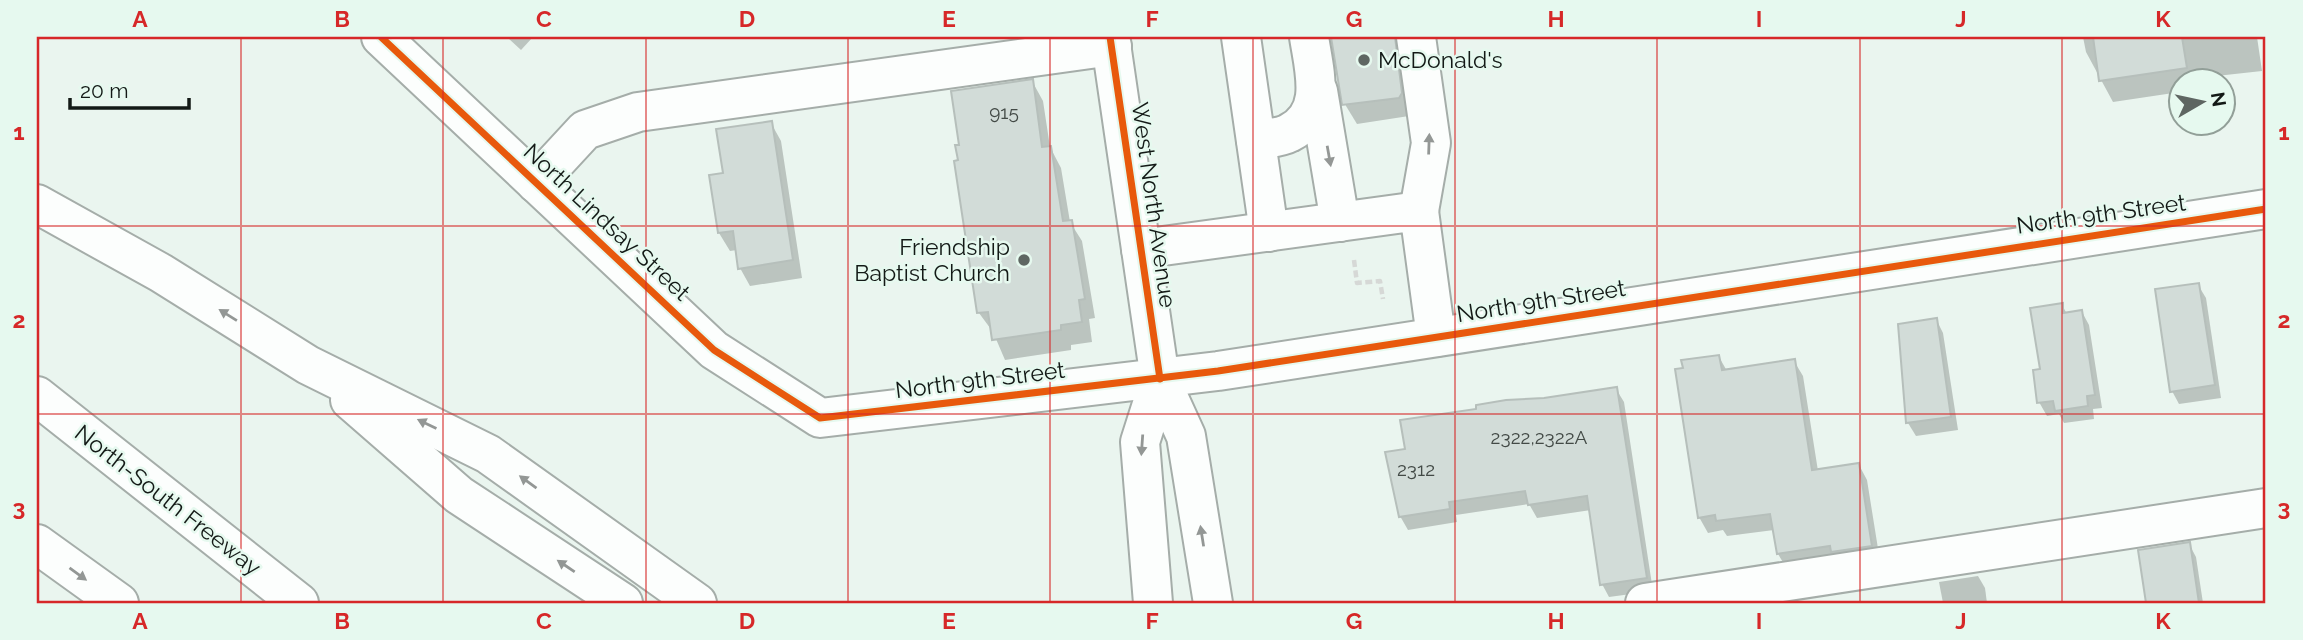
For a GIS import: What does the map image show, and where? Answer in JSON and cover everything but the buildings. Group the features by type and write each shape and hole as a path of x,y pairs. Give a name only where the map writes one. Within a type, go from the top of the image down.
{"main road":[{"name":"North Lindsay Street","path":"381,37 715,350 820,418"},
{"path":"1241,37 1269,232"},
{"path":"1309,37 1340,222"},
{"path":"1416,37 1431,143 1419,211 1436,337"},
{"path":"536,183 585,130 638,112 1111,41"},
{"name":"West North Avenue","path":"1111,41 1160,380 1185,436 1213,603"},
{"path":"1256,140 1289,133 1310,116 1318,90"},
{"path":"37,204 161,273 309,365 488,454 697,603"},
{"name":"North 9th Street","path":"820,418 1160,380 2266,209"},
{"path":"1141,249 1419,211"},
{"path":"309,365 459,495 623,603"},
{"name":"West North Avenue","path":"1153,603 1139,442 1160,380"},
{"name":"North-South Freeway","path":"37,396 299,603"},
{"path":"1645,603 2266,508"},
{"path":"37,544 119,603"}],"cycle path":[{"path":"381,37 714,350 820,418 1218,371 2266,209"},
{"path":"1110,37 1160,379"}],"place":[{"name":"McDonald's","path":"1364,60"},
{"name":"Friendship Baptist Church","path":"1024,260"}]}
